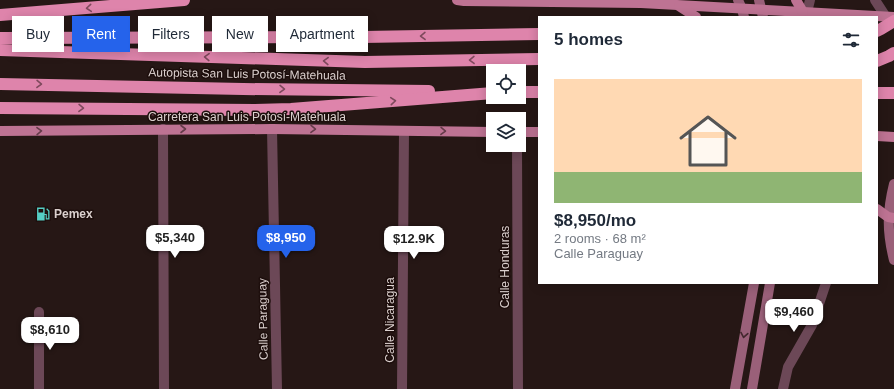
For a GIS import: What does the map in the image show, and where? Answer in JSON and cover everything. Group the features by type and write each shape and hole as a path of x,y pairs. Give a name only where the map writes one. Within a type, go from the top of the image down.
{"highway":[{"path":"0,15 184,0"},
{"path":"878,29 892,19"},
{"path":"0,38 363,37 538,34"},
{"path":"0,50 365,62 538,59"},
{"path":"878,60 894,53"},
{"name":"Autopista San Luis Potosí-Matehuala","path":"0,84 486,92"},
{"path":"526,92 538,92"},
{"path":"0,108 291,109 486,93"},
{"path":"878,93 894,93"}],"main road":[{"path":"462,0 643,2 855,16"},
{"path":"796,0 805,12"},
{"path":"676,5 694,16"},
{"path":"878,18 892,19"},
{"name":"Carretera San Luis Potosí-Matehuala","path":"0,131 272,129 486,132"},
{"path":"526,132 538,132"},
{"path":"878,136 894,137"},
{"path":"894,184 891,196 890,244 894,260"},
{"path":"878,210 891,217"},
{"path":"735,389 754,284"},
{"path":"752,389 770,284"}],"street":[{"path":"805,12 810,0"},
{"path":"875,0 892,19"},
{"path":"163,129 164,389"},
{"name":"Calle Paraguay","path":"272,129 277,389"},
{"name":"Calle Nicaragua","path":"402,389 404,131"},
{"name":"Calle Honduras","path":"517,152 518,389"},
{"path":"783,389 788,366 812,325 826,284"},
{"path":"39,312 39,389"}],"place":[{"name":"Pemex","path":"43,214"}]}
